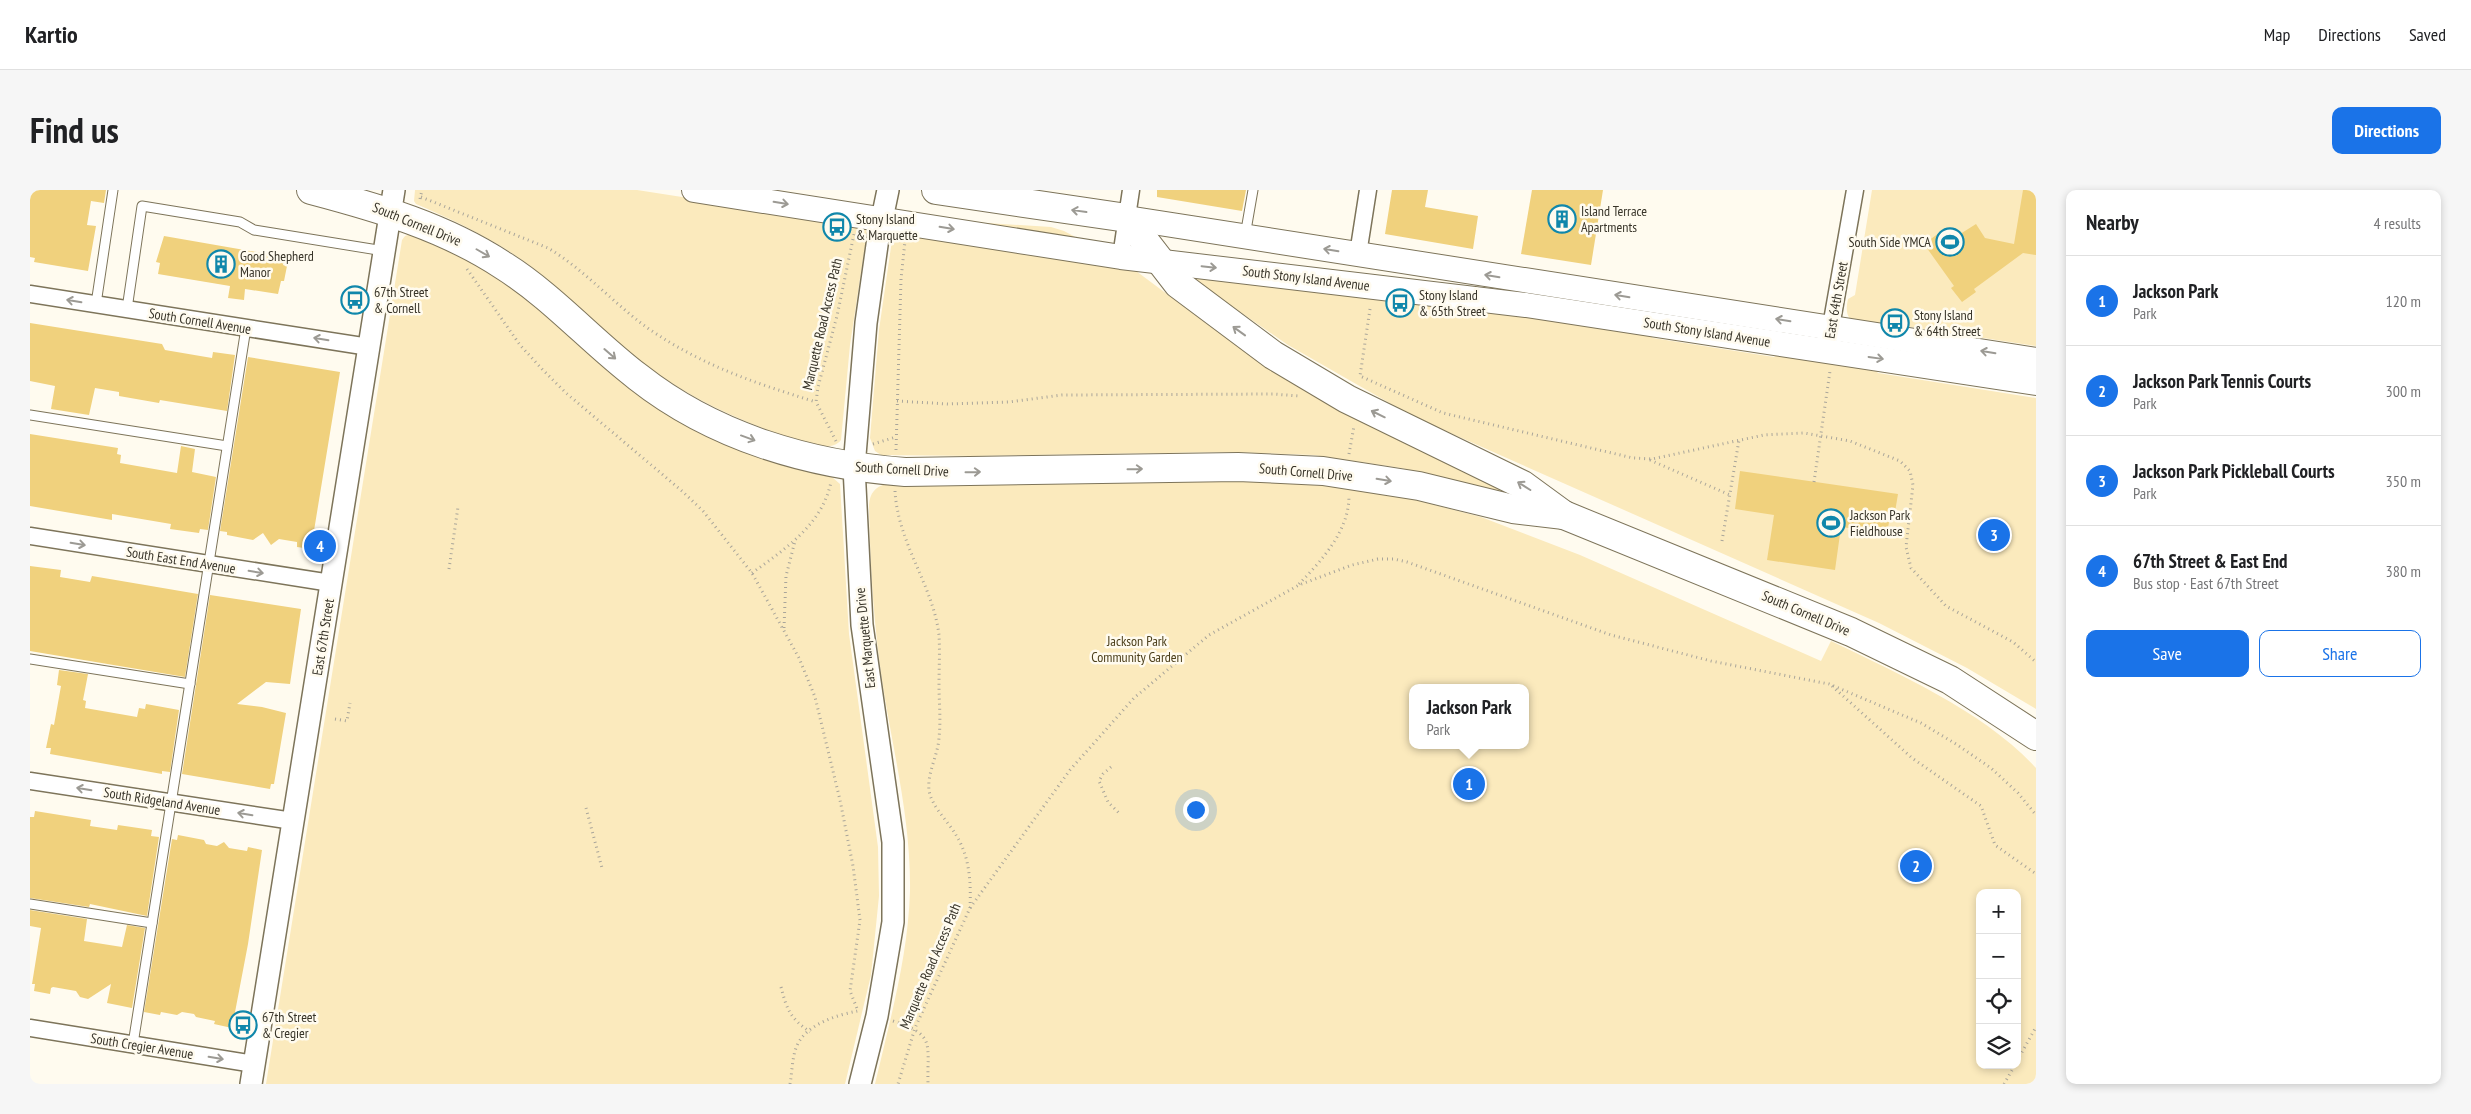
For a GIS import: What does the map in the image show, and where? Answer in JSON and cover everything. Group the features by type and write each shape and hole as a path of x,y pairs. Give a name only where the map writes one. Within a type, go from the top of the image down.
{"highway":[{"name":"South Cornell Drive","path":"312,190 392,201 504,265 526,281 638,378 705,419 735,433 843,472 1238,467 1323,471 1419,486 1513,509 1564,514"},
{"name":"South Stony Island Avenue","path":"936,190 1011,195 1127,218"},
{"name":"South Cornell Drive","path":"1127,218 1178,284 1273,355 1347,399 1523,485 1564,514 1851,632 1950,680 2036,736"}],"main road":[{"name":"South Stony Island Avenue","path":"694,190 1122,256 1526,304 1829,359 2036,383"},
{"name":"South Stony Island Avenue","path":"1127,218 2036,360"}],"street":[{"name":"East Marquette Drive","path":"860,1084 888,955 893,922 894,882 889,805 867,675 843,472 882,218 888,190"},
{"path":"1122,256 1131,190"},
{"path":"1358,254 1368,190"},
{"name":"East 64th Street","path":"1829,359 1831,327 1855,190"},
{"name":"East 67th Street","path":"253,1074 392,201"},
{"name":"South Cornell Avenue","path":"30,294 369,347"},
{"name":"South East End Avenue","path":"30,536 331,583"},
{"name":"South Ridgeland Avenue","path":"30,781 293,821"},
{"name":"South Cregier Avenue","path":"30,1028 133,1044 253,1074"}],"lane":[{"path":"96,304 113,190"},
{"path":"1245,236 1253,190"},
{"path":"127,309 142,206 240,222 254,230 384,251"},
{"path":"133,1044 246,328"},
{"path":"30,415 228,446"},
{"path":"30,659 190,684"},
{"path":"30,904 152,923"}],"path":[{"path":"419,205 422,190"},
{"path":"421,197 548,248 568,260 602,292 649,328 698,359 747,380 816,402"},
{"name":"Marquette Road Access Path","path":"838,444 816,402 818,387 837,316 854,234"},
{"path":"896,456 901,279 906,238"},
{"path":"464,264 520,345 542,369 582,407 703,511 752,573 799,658 815,697 840,800 853,866 860,920 850,991 858,1010"},
{"path":"1370,309 1360,376 1443,413 1633,458 1646,459 1764,435 1804,433 1850,441 1900,461 1910,471 1913,485 1906,548 1911,568 1946,606 2013,642 2036,662"},
{"path":"1814,482 1829,359"},
{"path":"897,401 948,404 1009,402 1062,396 1121,395 1273,394 1302,397"},
{"path":"1347,421 1355,426 1348,460"},
{"path":"872,445 896,437"},
{"path":"1722,541 1739,440"},
{"path":"1646,459 1730,495"},
{"path":"752,573 795,540 821,510 843,472"},
{"name":"Marquette Road Access Path","path":"895,484 896,511 902,533 934,612 939,635 940,736 937,754 930,775 929,790 935,804 958,836 968,863 971,888 970,908 915,1028 898,1084"},
{"path":"1299,585 1320,562 1341,531 1349,500"},
{"path":"449,569 458,507"},
{"path":"784,630 786,576 795,540"},
{"path":"970,908 1070,770 1134,698 1209,636 1299,585 1352,565 1378,559 1394,559 1611,635 1711,661 1830,684 1921,723 1956,744 1991,768 2018,793 2036,815"},
{"path":"1830,684 1912,758 1980,806 1995,845 2036,874"},
{"path":"336,719 347,721 350,703"},
{"path":"1111,767 1103,774 1099,781 1108,802 1121,815"},
{"path":"586,808 602,868"},
{"path":"782,987 786,1008 796,1022 810,1032"},
{"path":"790,1084 795,1049 801,1039 834,1015 858,1010 863,1012"},
{"path":"891,1020 915,1028 921,1032 927,1042 928,1084"},
{"path":"2021,1054 2036,1027"},
{"path":"2004,1084 2013,1069"}],"green space":[{"path":"415,190 637,190 863,225 867,232 850,345 841,440 831,446 804,443 750,423 710,405 671,383 653,371 605,332 532,267 492,241 416,204 414,201"},
{"name":"South Side YMCA","path":"1872,190 2036,190 2036,346 1885,323 1879,327 1859,324 1850,319 1847,308 1848,299 1855,295"},
{"path":"971,222 1051,227 1081,240"},
{"path":"901,231 1132,268 1218,332 1265,363 1519,497 1401,468 1313,455 1229,452 976,456 881,455 875,451 870,438 879,330 892,240 895,234"},
{"path":"413,233 431,239 501,279 542,311 613,375 639,394 776,462 832,477 840,484 849,634 878,847 879,896 871,975 845,1084 266,1084 402,240 405,236"},
{"path":"1192,276 1640,328 1653,338 1774,357 1782,351 1872,366 1878,373 2036,398 2036,709 1967,668 1879,623 1412,416 1288,345 1191,278"},
{"name":"Jackson Park Community Garden","path":"1260,481 1349,488 1408,498 1481,517 1580,555 1821,661 1831,641 1912,681 1967,712 1992,729 2036,768 2036,1084 875,1084 906,940 909,916 910,866 905,816 884,693 875,622 869,505 874,491 886,484"}],"building":[{"path":"30,190 106,190 104,203 91,201 87,225 96,226 88,271 34,262 35,258 30,257"},
{"path":"1157,190 1246,190 1242,211 1157,197"},
{"path":"1392,190 1428,190 1425,207 1478,216 1473,249 1385,234"},
{"name":"Island Terrace Apartments","path":"1532,190 1603,190 1591,265 1521,254"},
{"path":"2023,190 2036,190 2036,255 2023,253 1974,289 1976,292 1962,302 1951,288 1954,286 1924,244 1939,233 1957,236 1976,224 1985,238 2014,244"},
{"name":"Good Shepherd Manor","path":"164,236 285,257 283,265 287,266 284,281 281,281 278,294 245,289 244,300 228,298 230,286 158,274 160,263 156,262"},
{"path":"30,323 162,344 165,350 212,358 213,352 235,355 227,411 160,400 159,403 119,396 119,392 95,388 89,415 51,409 55,386 30,381"},
{"path":"248,357 340,372 311,549 297,547 297,542 279,539 271,545 263,533 253,540 227,535 227,532 220,531"},
{"path":"30,434 118,448 117,454 121,455 120,463 177,473 181,446 195,449 192,472 216,477 208,530 200,529 199,533 170,529 171,524 112,514 112,520 30,506"},
{"name":"Jackson Park Fieldhouse","path":"1740,471 1898,494 1894,518 1890,517 1887,533 1841,527 1835,570 1767,560 1774,515 1735,509"},
{"path":"30,566 61,570 60,577 90,582 92,576 198,594 185,677 30,651"},
{"path":"210,595 301,609 290,684 266,682 237,704 262,707 286,713 274,784 271,784 270,789 182,774"},
{"path":"59,670 88,674 83,700 86,701 85,708 137,717 139,708 145,709 146,704 179,710 170,772 162,771 162,774 50,754 51,748 46,748 51,724 54,725 61,686 57,685"},
{"path":"35,811 91,820 90,826 117,830 118,825 152,830 151,836 159,837 147,916 90,904 89,907 30,898 30,817 34,817"},
{"path":"178,835 204,840 206,844 217,846 224,842 229,848 247,851 248,847 262,850 248,944 232,1028 214,1024 215,1021 196,1017 194,1014 182,1012 177,1015 161,1012 160,1015 144,1012 172,839 177,840"},
{"path":"30,910 87,919 84,941 122,947 127,925 145,928 132,1008 107,1003 111,984 88,999 80,997 76,991 53,987 50,994 34,991 35,984 32,984 41,928 30,926"}],"place":[{"name":"Island Terrace Apartments","path":"1562,219"},
{"name":"Stony Island & Marquette","path":"837,227"},
{"name":"South Side YMCA","path":"1950,242"},
{"name":"Good Shepherd Manor","path":"221,264"},
{"name":"67th Street & Cornell","path":"355,300"},
{"name":"Stony Island & 65th Street","path":"1400,303"},
{"name":"Stony Island & 64th Street","path":"1895,323"},
{"name":"Jackson Park Fieldhouse","path":"1831,523"},
{"name":"Jackson Park Pickleball Courts","path":"1994,535"},
{"name":"67th Street & East End","path":"320,546"},
{"name":"Jackson Park","path":"1469,784"},
{"name":"Jackson Park Tennis Courts","path":"1916,866"},
{"name":"67th Street & Cregier","path":"243,1025"}]}
